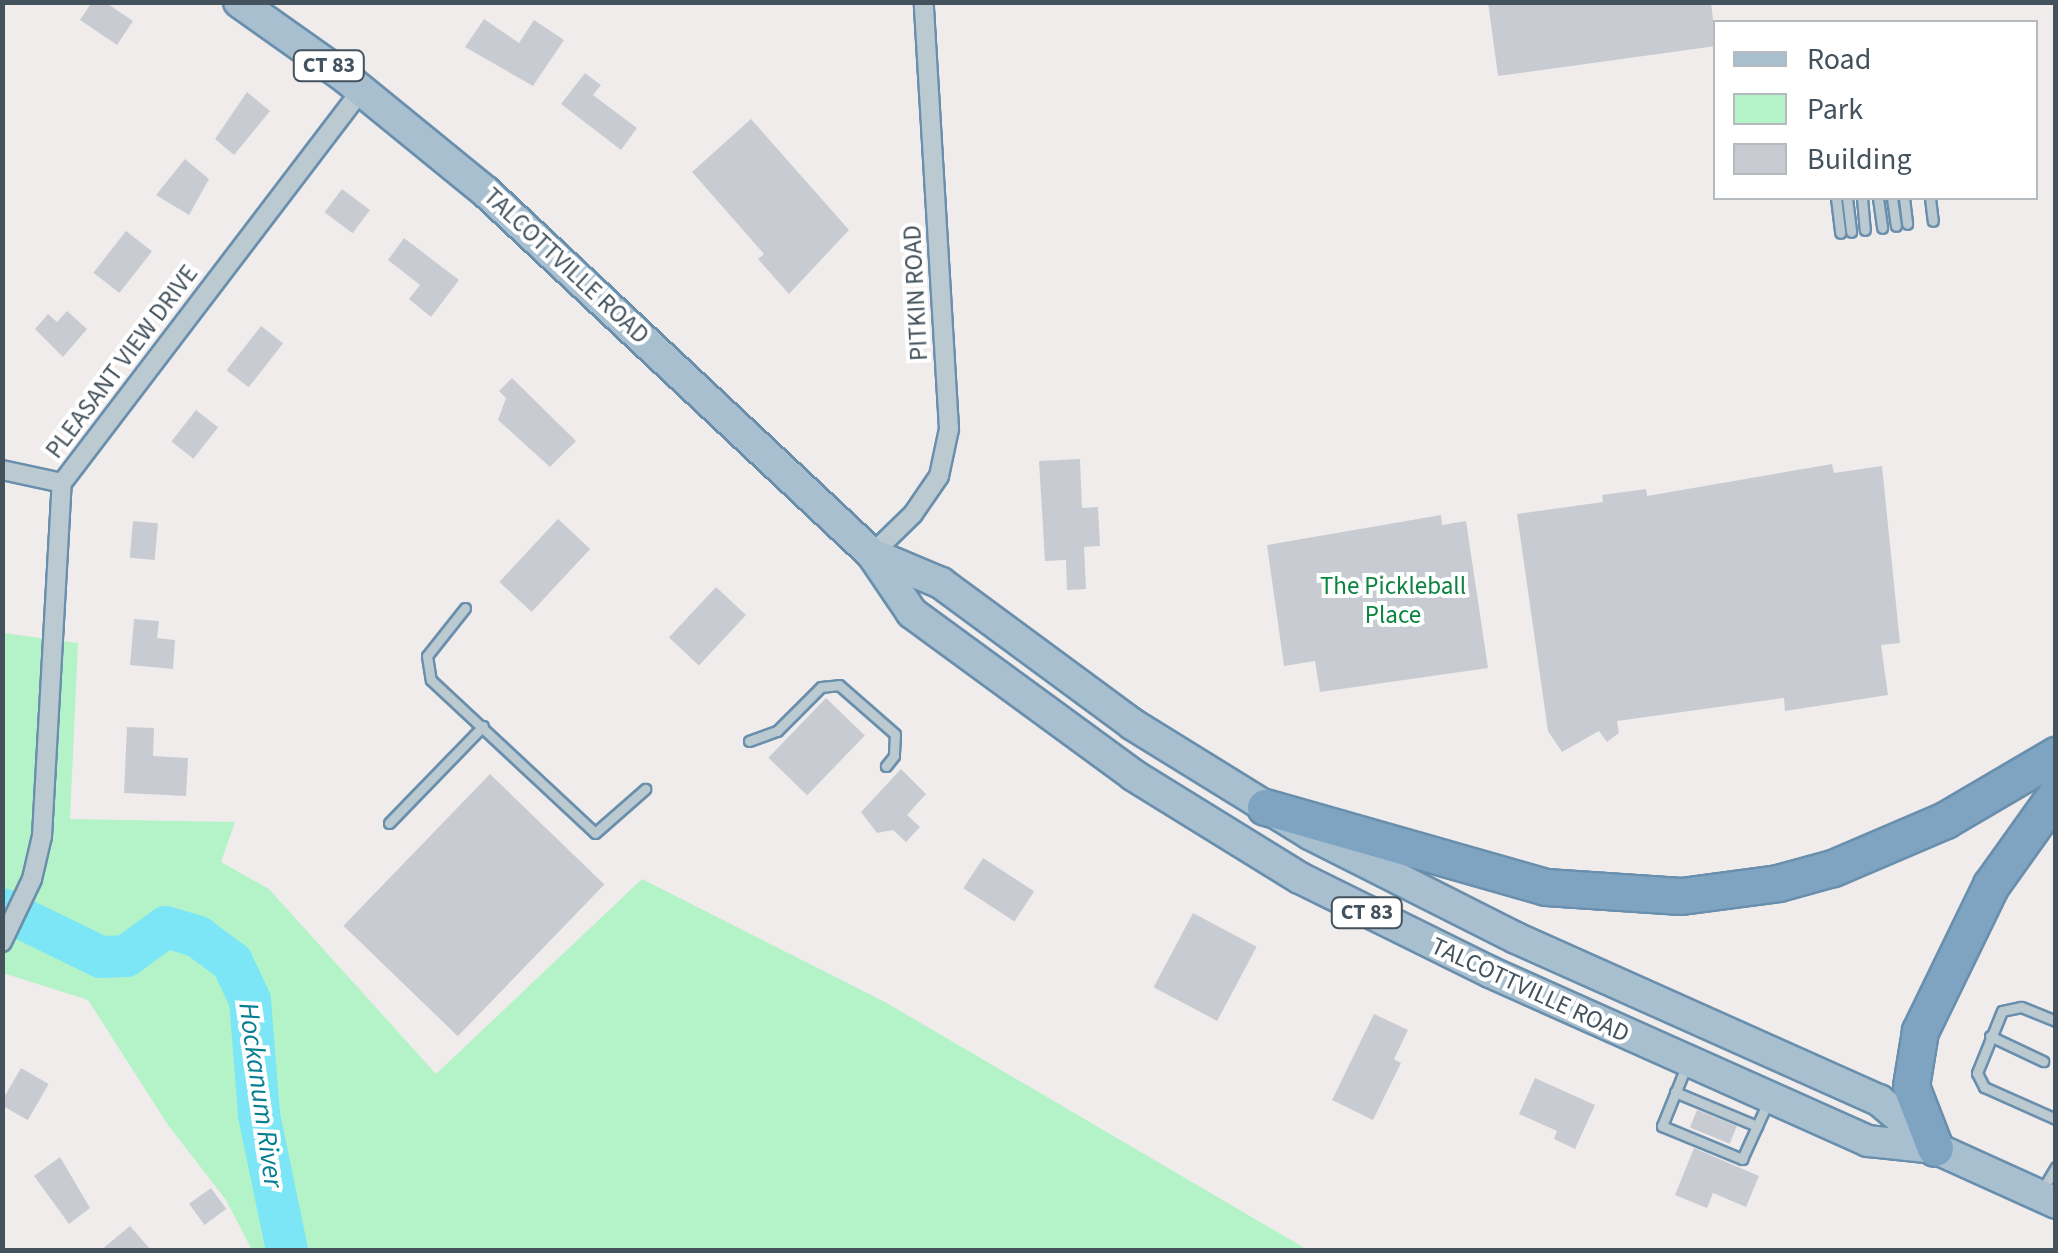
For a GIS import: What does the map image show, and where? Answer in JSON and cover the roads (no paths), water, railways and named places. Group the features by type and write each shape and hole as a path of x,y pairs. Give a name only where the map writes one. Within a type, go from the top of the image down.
{"highway":[{"path":"1265,807 1546,887 1682,896 1778,884 1833,868 1945,820 2056,755"},
{"path":"1935,1148 1911,1086 1920,1031 1983,898 2056,794"}],"main road":[{"name":"TALCOTTVILLE ROAD","path":"240,2 361,90 500,204 872,554 912,612 1024,700 1185,809 1395,927 1688,1061 1868,1141 1935,1148"},
{"name":"TALCOTTVILLE ROAD","path":"872,554 940,583 1132,724 1265,807 1440,901 1880,1100 1935,1148 2047,1200"},
{"path":"1395,927 1440,901"},
{"path":"1820,1120 1850,1086"}],"street":[{"name":"PITKIN ROAD","path":"872,554 913,514 939,476 948,429 924,2"},
{"name":"PLEASANT VIEW DRIVE","path":"2,942 32,879 42,836 62,483 361,90"},
{"path":"2,470 62,483"}],"lane":[{"path":"1837,200 1845,232 1847,200"},
{"path":"1862,200 1866,230"},
{"path":"1878,200 1882,228"},
{"path":"1892,200 1896,226"},
{"path":"1904,200 1907,224"},
{"path":"1930,200 1933,221"},
{"path":"465,608 426,656 432,680 595,833 644,789"},
{"path":"749,742 778,730 821,687 839,685 895,734 894,756 886,766"},
{"path":"389,823 484,726"},
{"path":"2056,1020 2008,1008 1990,1036 1978,1081 2056,1119"},
{"path":"1990,1036 2043,1060"},
{"path":"1688,1061 1662,1126 1742,1159 1770,1098"},
{"path":"1675,1092 1757,1126"},
{"path":"2047,1200 2056,1167"}],"waterway":[{"name":"Hockanum River","path":"2,909 101,957 126,956 166,927 198,937 232,962 250,1000 259,1115 287,1250"}],"park label":[{"name":"The Pickleball Place","path":"1393,602"}]}
